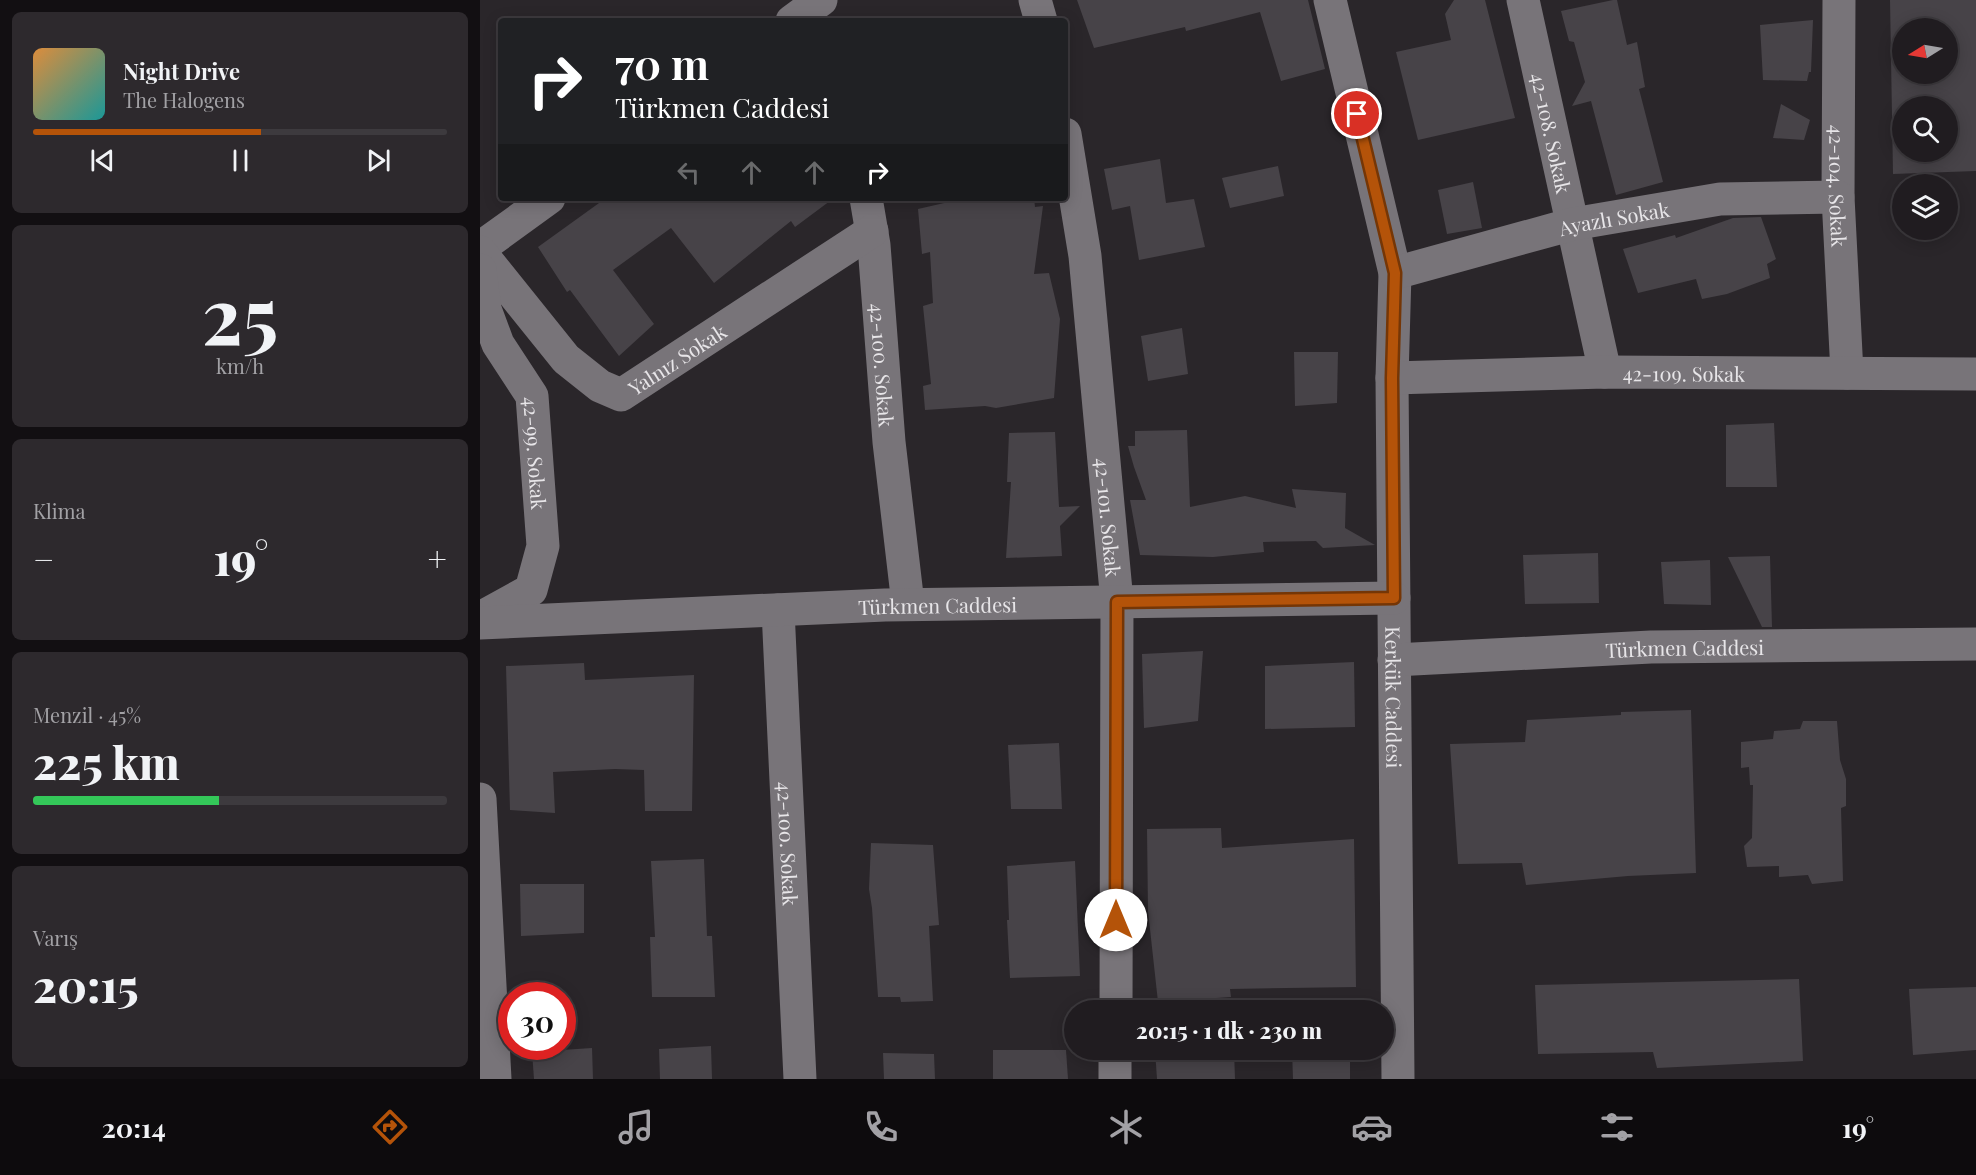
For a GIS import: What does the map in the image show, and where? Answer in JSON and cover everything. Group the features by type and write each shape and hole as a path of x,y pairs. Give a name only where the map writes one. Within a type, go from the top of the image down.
{"street":[{"path":"796,18 821,0"},
{"path":"827,0 830,18"},
{"path":"1035,0 1040,18"},
{"name":"Kerkük Caddesi","path":"1330,0 1395,273 1392,378 1398,1079"},
{"name":"42-108. Sokak","path":"1523,0 1605,372"},
{"name":"42-104. Sokak","path":"1839,0 1839,198 1847,373"},
{"name":"42-101. Sokak","path":"1068,152 1085,256 1117,602 1116,1000"},
{"name":"Ayazlı Sokak","path":"1395,273 1573,224 1720,199 1839,198"},
{"path":"480,250 545,201"},
{"name":"42-100. Sokak","path":"867,201 872,231 889,442 908,604"},
{"name":"Yalnız Sokak","path":"480,250 566,359 600,386 621,395 872,231"},
{"name":"42-99. Sokak","path":"480,270 484,309 498,344 532,396 543,546 531,590 480,618"},
{"name":"42-109. Sokak","path":"1392,378 1605,372 1976,374"},
{"name":"Türkmen Caddesi","path":"480,623 908,604 1394,598"},
{"name":"42-100. Sokak","path":"778,610 801,1079"},
{"name":"Türkmen Caddesi","path":"1394,660 1652,647 1976,644"},
{"path":"480,799 495,1079"},
{"path":"1115,1079 1116,1060"}],"building":[{"path":"1077,0 1308,0 1325,69 1281,81 1260,12 1186,31 1185,27 1094,48"},
{"path":"1454,0 1485,0 1515,118 1418,140 1396,52 1451,40 1445,14"},
{"path":"1617,0 1627,45 1637,42 1645,87 1639,89 1663,182 1616,195 1591,101 1572,106 1585,82 1574,42 1569,41 1561,11"},
{"path":"1890,0 1976,0 1976,171 1893,174 1893,162 1958,162 1958,96 1892,96 1892,116"},
{"path":"1813,20 1811,72 1809,72 1807,81 1763,80 1760,25"},
{"path":"1781,104 1810,120 1804,140 1773,138"},
{"path":"1160,159 1166,203 1194,199 1205,247 1139,260 1130,206 1112,210 1104,169"},
{"path":"1278,166 1284,196 1230,208 1222,178"},
{"path":"1473,182 1482,228 1447,234 1438,190"},
{"path":"602,201 830,201 795,227 791,221 714,283 671,228 613,270 654,324 619,356 570,290 567,292 538,247"},
{"path":"953,201 1034,201 1035,207 1043,206 1034,274 1049,273 1060,319 1054,398 996,408 985,406 925,410 923,386 931,384 923,306 933,303 930,252 922,254 918,209"},
{"path":"1761,217 1776,259 1767,264 1770,278 1727,294 1702,299 1696,279 1638,293 1623,249 1675,235 1676,238 1733,218"},
{"path":"1182,328 1188,374 1148,381 1141,336"},
{"path":"1294,352 1338,352 1337,403 1295,406"},
{"path":"1774,423 1777,487 1726,487 1726,425"},
{"path":"1187,430 1190,507 1245,496 1296,508 1292,489 1346,493 1345,528 1375,545 1323,548 1316,541 1263,542 1264,552 1213,557 1140,555 1130,500 1146,500 1128,446 1135,446 1135,431"},
{"path":"1055,432 1059,507 1080,506 1060,526 1062,556 1006,558 1011,482 1007,482 1009,433"},
{"path":"1598,553 1599,603 1525,604 1523,555"},
{"path":"1770,556 1772,627 1762,627 1728,557"},
{"path":"1710,560 1711,605 1664,604 1661,562"},
{"path":"1203,651 1198,721 1144,728 1142,654"},
{"path":"1354,662 1355,727 1265,729 1265,666"},
{"path":"584,663 585,680 694,675 692,811 645,811 644,770 615,769 553,772 555,813 510,810 506,666"},
{"path":"1691,710 1696,873 1526,885 1522,863 1458,864 1450,744 1525,742 1527,720 1621,715 1621,712"},
{"path":"1803,721 1837,721 1840,760 1846,779 1846,806 1841,808 1843,881 1812,884 1808,875 1779,877 1779,866 1747,867 1744,846 1752,838 1753,785 1750,785 1749,767 1741,768 1741,742 1773,739 1774,731 1800,729"},
{"path":"1059,743 1062,809 1011,809 1008,745"},
{"path":"1221,828 1222,848 1354,839 1356,987 1230,989 1231,997 1158,1000 1148,911 1147,829"},
{"path":"871,843 933,845 939,925 929,926 933,1001 901,1002 900,997 878,997 869,889"},
{"path":"704,859 707,936 712,936 715,997 652,997 650,937 655,937 651,861"},
{"path":"1075,861 1080,976 1010,978 1007,866"},
{"path":"520,884 584,884 584,933 521,936"},
{"path":"1799,979 1803,1061 1657,1068 1653,1052 1538,1054 1535,985"},
{"path":"1976,987 1976,1050 1913,1055 1909,989"},
{"path":"711,1046 712,1079 660,1079 659,1049"},
{"path":"592,1048 593,1079 534,1079 533,1060 576,1060 576,1049"},
{"path":"993,1050 1064,1050 1068,1079 993,1079"},
{"path":"883,1053 934,1054 935,1079 884,1079"},
{"path":"1156,1060 1234,1060 1235,1079 1157,1079"},
{"path":"1292,1060 1350,1060 1350,1079 1293,1079"}],"route":[{"path":"1116,920 1117,602 1394,598 1392,378 1395,273 1357,114"}]}
